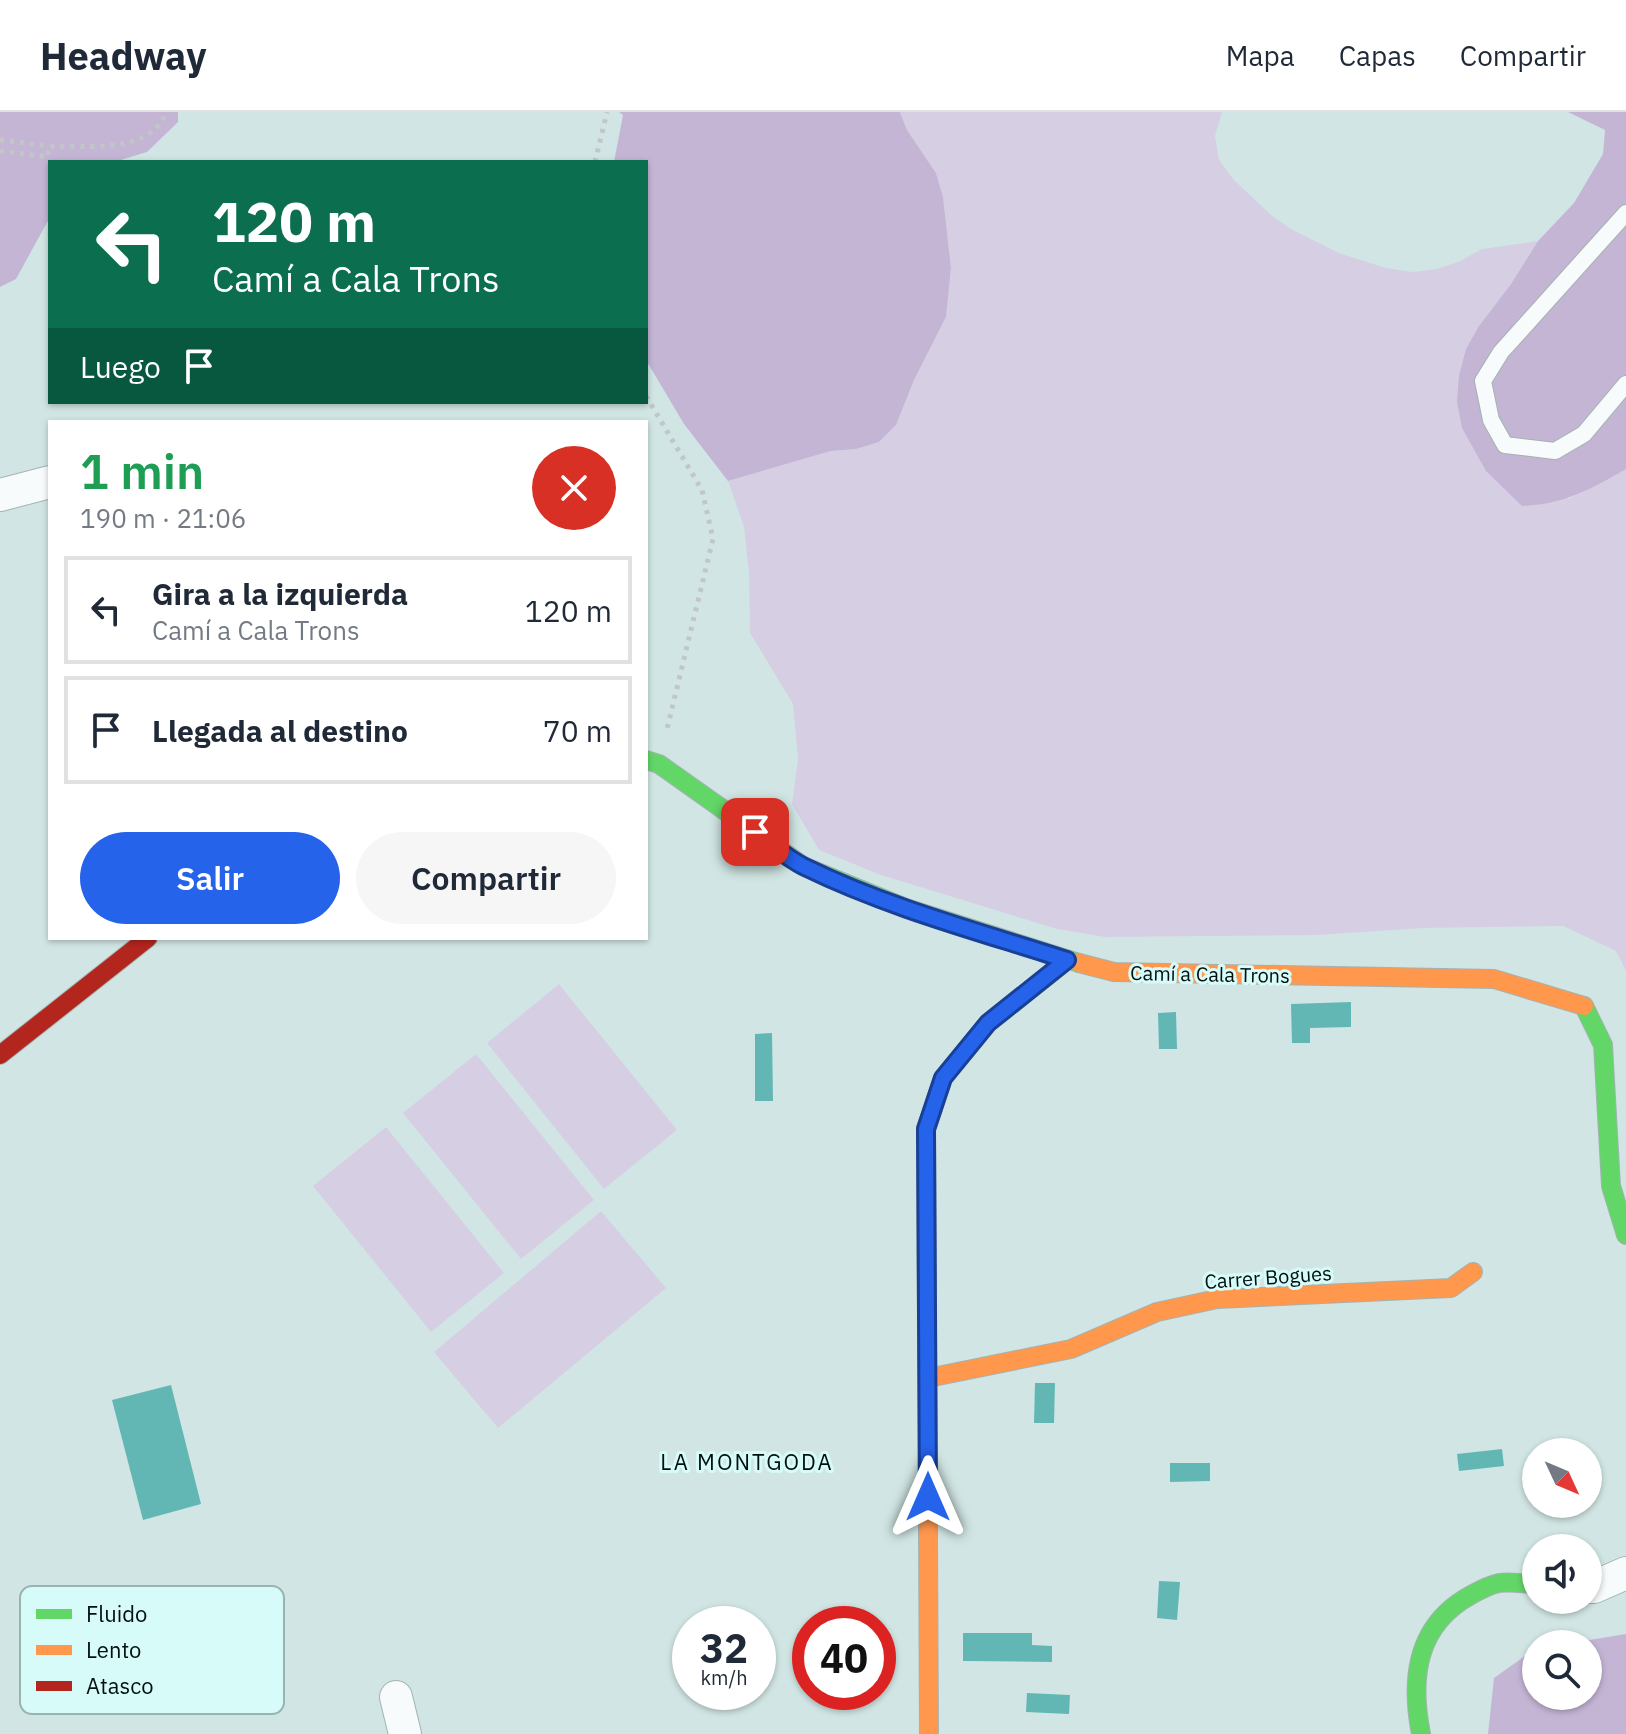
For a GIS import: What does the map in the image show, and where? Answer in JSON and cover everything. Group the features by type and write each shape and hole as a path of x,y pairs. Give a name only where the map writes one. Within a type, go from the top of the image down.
{"street":[{"path":"0,495 48,483"},
{"name":"Camí a Cala Trons","path":"652,762 803,866 906,908 1067,960 1114,972 1494,979 1583,1004 1603,1045 1611,1186 1626,1235"},
{"path":"0,1055 145,940"},
{"path":"929,1734 926,1129 943,1078 988,1023 1067,960"},
{"name":"Carrer Bogues","path":"928,1378 1071,1349 1157,1312 1217,1299 1451,1288 1473,1272"},
{"path":"1602,1584 1626,1573"},
{"path":"1421,1734 1416,1717 1414,1681 1425,1638 1456,1600 1499,1583 1522,1584"},
{"path":"396,1697 405,1734"}],"lane":[{"path":"1626,213 1501,352 1483,381 1491,420 1505,445 1555,451 1584,434 1626,384"}],"path":[{"path":"0,140 49,146 125,144 147,136 166,112"},
{"path":"595,160 607,112"},
{"path":"0,151 47,157 49,146"},
{"path":"648,399 702,490 713,539 652,762"}],"shaded area":[{"path":"0,112 178,112 178,122 147,152 121,160 48,160 48,221 16,279 0,287"},
{"path":"619,112 900,112 907,130 936,173 943,197 951,268 946,317 914,380 896,425 879,442 856,449 831,451 728,481 684,424 648,363 648,160 614,160 623,115"},
{"path":"900,112 1222,112 1215,136 1219,160 1234,180 1271,215 1291,229 1339,253 1386,268 1412,272 1437,269 1482,249 1538,241 1479,326 1568,499 1626,469 1626,971 1616,951 1563,926 1424,928 1317,935 1105,937 1057,929 881,875 819,850 792,804 798,759 793,704 750,633 744,527 728,481 831,451 856,449 879,442 896,425 914,380 946,317 951,268 943,197 936,173 907,130"},
{"path":"1568,112 1626,112 1626,469 1576,495 1522,506 1486,471 1462,428 1457,402 1459,376 1466,349 1479,326 1538,241 1574,203 1603,154 1605,130"},
{"path":"559,984 677,1130 604,1189 487,1043"},
{"path":"476,1054 594,1200 521,1259 403,1113"},
{"path":"386,1127 504,1273 431,1332 313,1186"},
{"path":"601,1211 666,1288 498,1428 434,1352"},
{"path":"1626,1634 1626,1734 1488,1734 1494,1678 1522,1658 1522,1710 1602,1710 1602,1638"}],"water":[{"path":"1351,1002 1351,1027 1310,1028 1310,1043 1292,1043 1291,1004"},
{"path":"1176,1012 1177,1049 1159,1049 1158,1013"},
{"path":"772,1033 773,1101 755,1101 755,1034"},
{"path":"1035,1383 1055,1383 1054,1423 1034,1423"},
{"path":"171,1385 201,1504 143,1520 112,1400"},
{"path":"1502,1449 1504,1466 1459,1471 1457,1454"},
{"path":"1170,1463 1210,1463 1210,1481 1170,1482"},
{"path":"1159,1581 1180,1582 1177,1620 1157,1618"},
{"path":"963,1633 1032,1633 1032,1645 1052,1646 1052,1662 963,1661"},
{"path":"1027,1693 1070,1695 1069,1714 1026,1712"}],"traffic: fast":[{"path":"648,761 659,764 803,866 906,908 1079,963"},
{"path":"1584,1006 1603,1045 1611,1186 1626,1235"},
{"path":"1421,1734 1417,1673 1428,1637 1438,1622 1453,1607 1488,1586 1504,1582 1522,1583"}],"traffic: slow":[{"path":"1079,963 1114,972 1494,979 1584,1006"},
{"path":"929,1734 926,1129 943,1078 966,1050"},
{"path":"928,1378 1071,1349 1157,1312 1217,1299 1451,1288 1473,1272"}],"traffic: jam":[{"path":"0,1055 145,940"},
{"path":"966,1050 988,1023 1067,960"}],"district":[{"name":"LA MONTGODA","path":"747,1461"}],"route":[{"path":"755,832 803,866 829,877 906,908 1067,960 988,1023 943,1078 926,1129 928,1497"}]}
